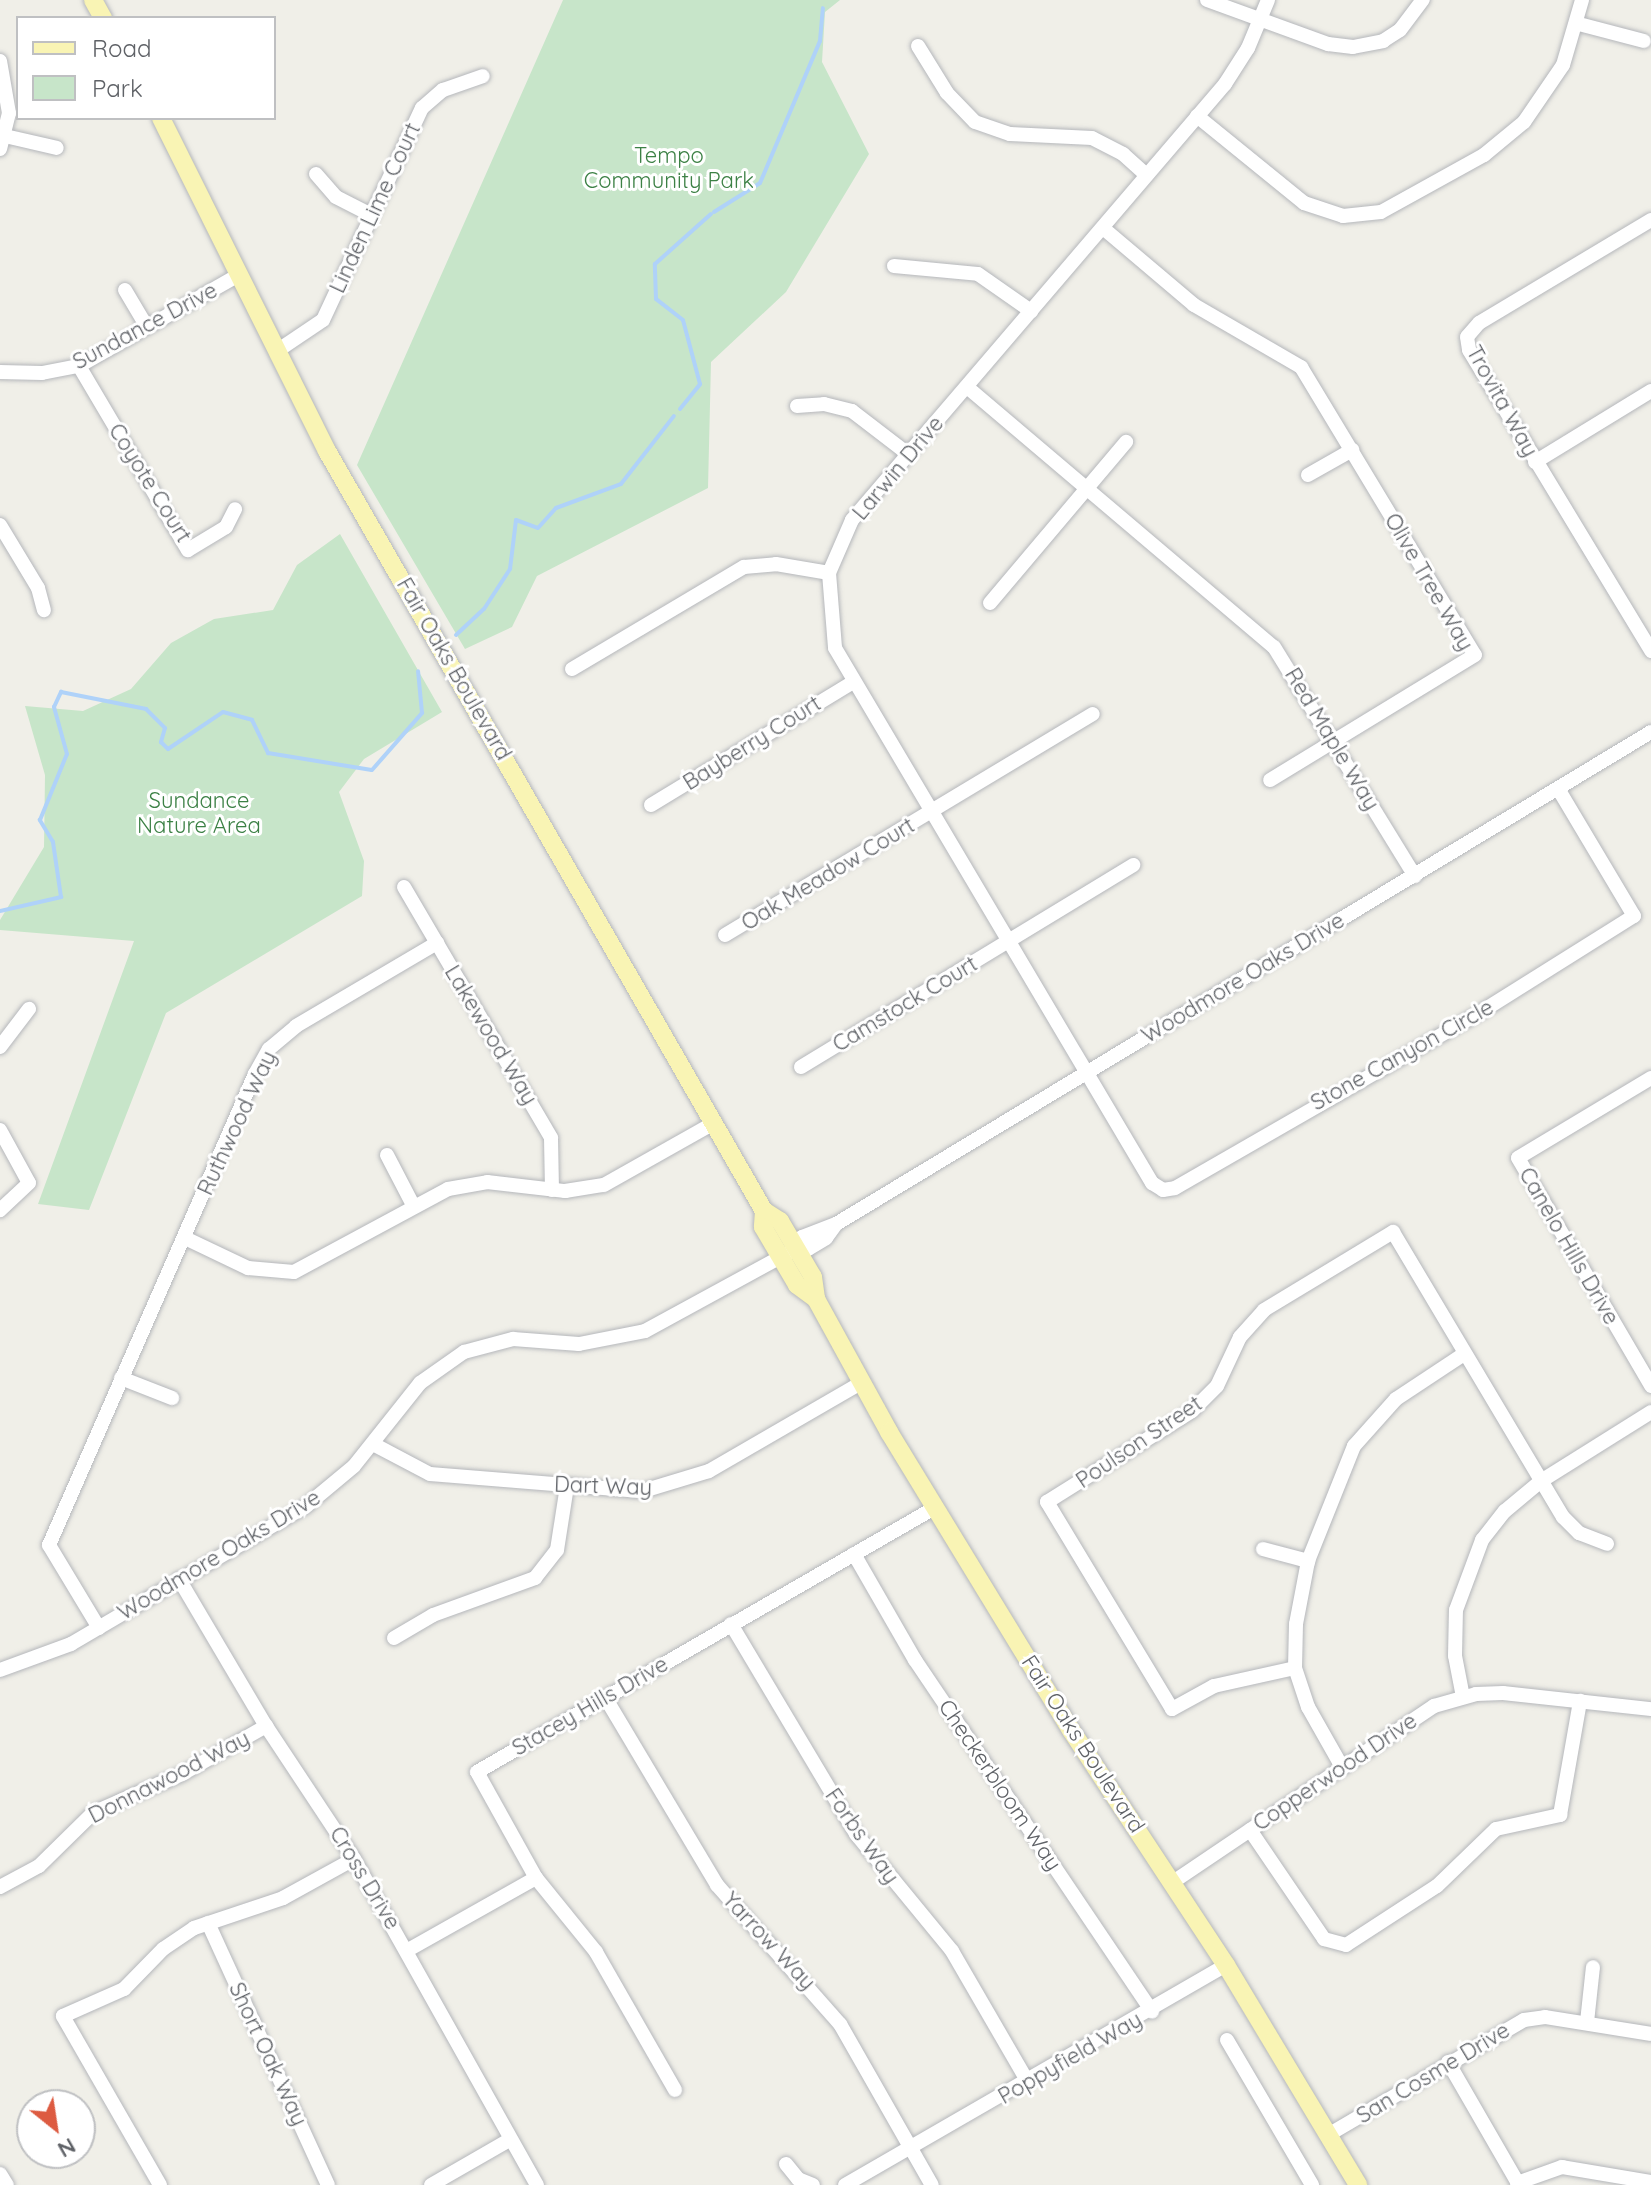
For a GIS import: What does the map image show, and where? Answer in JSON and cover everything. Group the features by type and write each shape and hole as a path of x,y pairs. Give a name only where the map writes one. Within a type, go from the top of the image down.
{"main road":[{"name":"Fair Oaks Boulevard","path":"162,120 327,451 764,1211 780,1221 788,1252 813,1277 816,1299 861,1383 1071,1730 1226,1965 1358,2185"}],"street":[{"path":"1207,0 1328,44 1362,46 1400,30 1423,0"},
{"name":"Larwin Drive","path":"1088,1070 930,813 835,648 829,573 852,520 1197,116 1248,48 1268,0"},
{"path":"1197,116 1304,203 1343,216 1381,212 1484,155 1524,122 1563,65 1579,24 1582,0"},
{"path":"1579,24 1644,41"},
{"path":"918,46 947,93 975,122 1010,134 1092,138 1123,154 1146,175"},
{"path":"0,61 9,93 3,142 57,148"},
{"name":"Linden Lime Court","path":"277,351 323,320 422,108 443,90 483,76"},
{"path":"316,174 336,197 371,215"},
{"name":"Trovita Way","path":"1651,220 1479,323 1467,337 1469,350 1651,651"},
{"name":"Olive Tree Way","path":"1103,228 1194,305 1291,358 1352,450 1475,655 1334,741"},
{"path":"894,266 978,274 1031,311"},
{"name":"Sundance Drive","path":"0,372 42,373 79,366 240,274"},
{"path":"125,290 147,327"},
{"name":"Coyote Court","path":"79,366 188,550 226,527 235,509"},
{"name":"Red Maple Way","path":"967,387 1274,647 1415,876"},
{"path":"1535,462 1651,391"},
{"path":"797,406 824,404 852,411 908,454"},
{"path":"990,603 1126,442"},
{"path":"1308,475 1352,450"},
{"path":"0,525 38,588 44,610"},
{"path":"572,669 744,567 776,564 829,573"},
{"name":"Bayberry Court","path":"651,805 853,682"},
{"name":"Oak Meadow Court","path":"725,935 1093,714"},
{"name":"Woodmore Oaks Drive","path":"0,1670 49,1654 99,1628 306,1506 373,1444 420,1383 464,1352 513,1339 579,1344 623,1338 685,1313 788,1252 802,1237 836,1224 1651,732"},
{"path":"1270,780 1334,741"},
{"name":"Stone Canyon Circle","path":"1088,1070 1152,1183 1163,1190 1175,1188 1484,1010 1634,916 1559,790"},
{"name":"Camstock Court","path":"801,1067 1133,865"},
{"name":"Lakewood Way","path":"404,887 551,1138 552,1190"},
{"name":"Ruthwood Way","path":"99,1628 49,1545 269,1049 296,1026 437,943"},
{"path":"0,1047 29,1009"},
{"name":"Canelo Hills Drive","path":"1649,1084 1518,1158 1651,1386"},
{"path":"185,1238 248,1268 285,1273 314,1264 413,1205 467,1184 552,1190 604,1185 714,1123"},
{"path":"0,1130 29,1183 0,1210"},
{"path":"387,1155 413,1205"},
{"name":"Poulson Street","path":"1295,1668 1214,1686 1172,1709 1047,1502 1192,1411 1217,1386 1240,1337 1264,1310 1393,1232 1541,1481 1579,1533 1607,1544"},
{"path":"1342,1767 1308,1707 1295,1668 1296,1624 1308,1561 1354,1446 1396,1399 1464,1354"},
{"path":"121,1378 172,1398"},
{"name":"Dart Way","path":"373,1444 430,1474 643,1491 680,1483 861,1383"},
{"path":"1463,1697 1454,1629 1465,1574 1493,1525 1541,1481 1651,1412"},
{"path":"394,1638 433,1615 535,1578 560,1542 567,1486"},
{"name":"Stacey Hills Drive","path":"536,1878 477,1772 936,1507"},
{"path":"1263,1549 1308,1561"},
{"name":"Checkerbloom Way","path":"854,1554 915,1660 1152,2011"},
{"name":"Cross Drive","path":"179,1579 266,1726 354,1859 408,1950 537,2185"},
{"name":"Forbs Way","path":"731,1624 856,1834 952,1951 1028,2082"},
{"name":"Copperwood Drive","path":"1173,1882 1411,1718 1463,1697 1503,1693 1651,1709"},
{"name":"Yarrow Way","path":"605,1697 717,1885 823,1999 932,2185"},
{"path":"1250,1830 1324,1939 1346,1945 1437,1886 1496,1829 1560,1815 1580,1701"},
{"name":"Donnawood Way","path":"0,1887 39,1866 93,1813 182,1774 266,1726"},
{"path":"160,2185 63,2016 124,1989 163,1949 208,1923 283,1898 354,1859"},
{"path":"408,1950 536,1878 596,1952 675,2090"},
{"name":"Short Oak Way","path":"208,1923 328,2185"},
{"name":"Poppyfield Way","path":"845,2185 912,2150 1226,1965"},
{"path":"1587,2022 1593,1967"},
{"name":"San Cosme Drive","path":"1328,2135 1524,2020 1587,2022 1651,2034"},
{"path":"1227,2040 1312,2185"},
{"path":"1448,2062 1518,2184 1562,2167 1651,2182"},
{"path":"431,2185 511,2139"},
{"path":"786,2164 798,2179 813,2185"},
{"path":"0,2174 7,2185"}],"green space":[{"name":"Tempo Community Park","path":"563,0 840,0 825,12 822,62 869,154 786,292 711,362 708,488 537,576 512,627 465,649 357,465"},
{"name":"Sundance Nature Area","path":"340,534 442,712 364,759 339,792 364,861 362,896 166,1013 89,1210 38,1204 134,941 0,930 0,920 44,847 45,775 25,706 83,711 131,689 171,643 214,619 273,610 297,565"}],"waterway":[{"path":"714,212 760,183 820,41 823,8"},
{"path":"680,409 700,384 683,320 656,299 655,264 711,214"},
{"path":"456,635 484,609 510,569 516,520 538,528 556,508 621,484 674,416"},
{"path":"0,911 61,897 53,842 40,820 67,754 54,707 61,692 146,709 165,728 161,742 168,749 223,712 252,720 268,753 372,770 422,713 418,671"}]}
